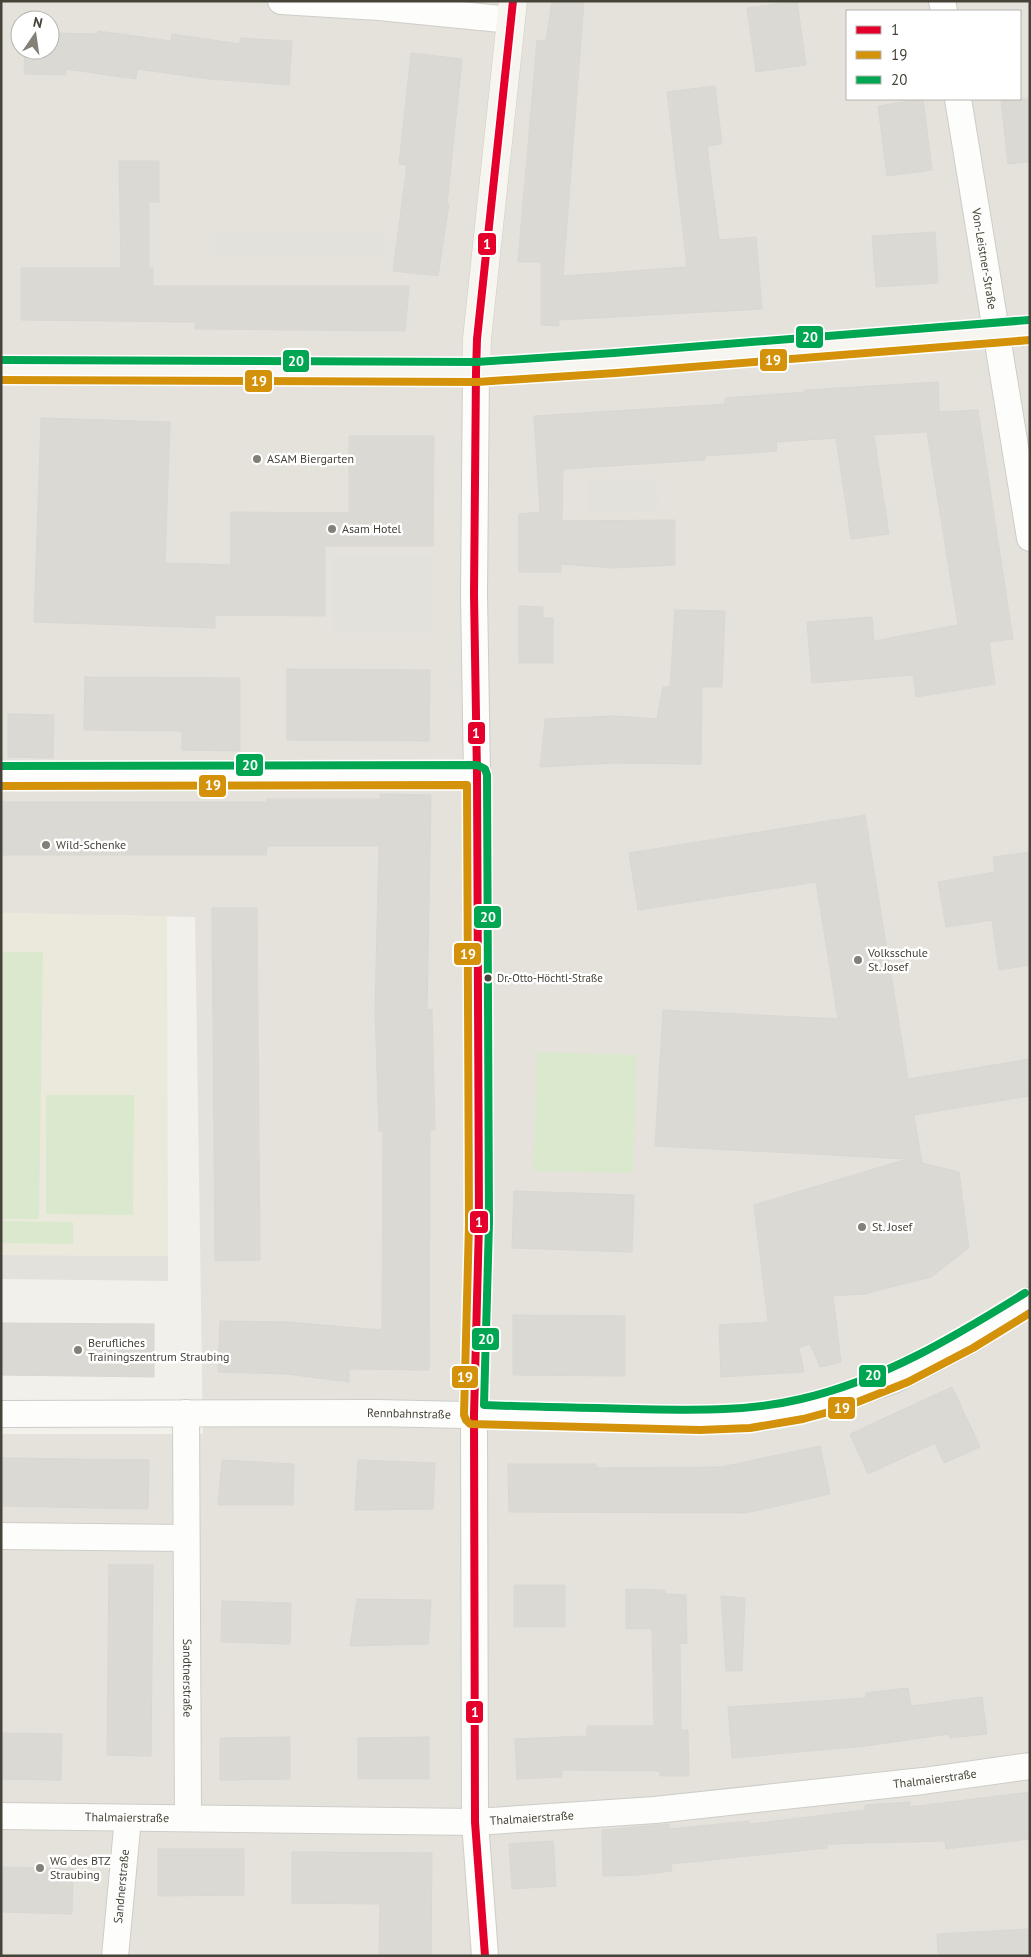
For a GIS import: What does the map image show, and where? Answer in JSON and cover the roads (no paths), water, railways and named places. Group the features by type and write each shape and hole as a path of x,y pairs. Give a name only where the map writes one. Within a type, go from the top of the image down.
{"street":[{"path":"281,1 379,7 512,11 477,339 476,372 474,594 477,775 479,1223 474,1415 476,1822 485,1956"},
{"name":"Von-Leistner-Straße","path":"958,100 1030,538"},
{"path":"1,370 476,372 615,363 1030,330"},
{"path":"1,776 477,775"},
{"name":"Rennbahnstraße","path":"1,1414 474,1415 691,1420 765,1416 825,1403 894,1380 974,1338 1030,1300"},
{"name":"Sandtnerstraße","path":"186,1413 188,1817"},
{"path":"1,1536 186,1538"},
{"name":"Thalmaierstraße","path":"1,1816 476,1822 654,1810 1030,1766"},
{"name":"Sandnerstraße","path":"114,1956 128,1818"}],"place":[{"name":"ASAM Biergarten","path":"257,459"},
{"name":"Asam Hotel","path":"332,529"},
{"name":"Wild-Schenke","path":"46,845"},
{"name":"Volksschule St. Josef","path":"858,960"},
{"name":"Dr.-Otto-Höchtl-Straße","path":"488,978"},
{"name":"St. Josef","path":"862,1227"},
{"name":"Berufliches Trainingszentrum Straubing","path":"78,1350"},
{"name":"WG des BTZ Straubing","path":"40,1868"}]}
